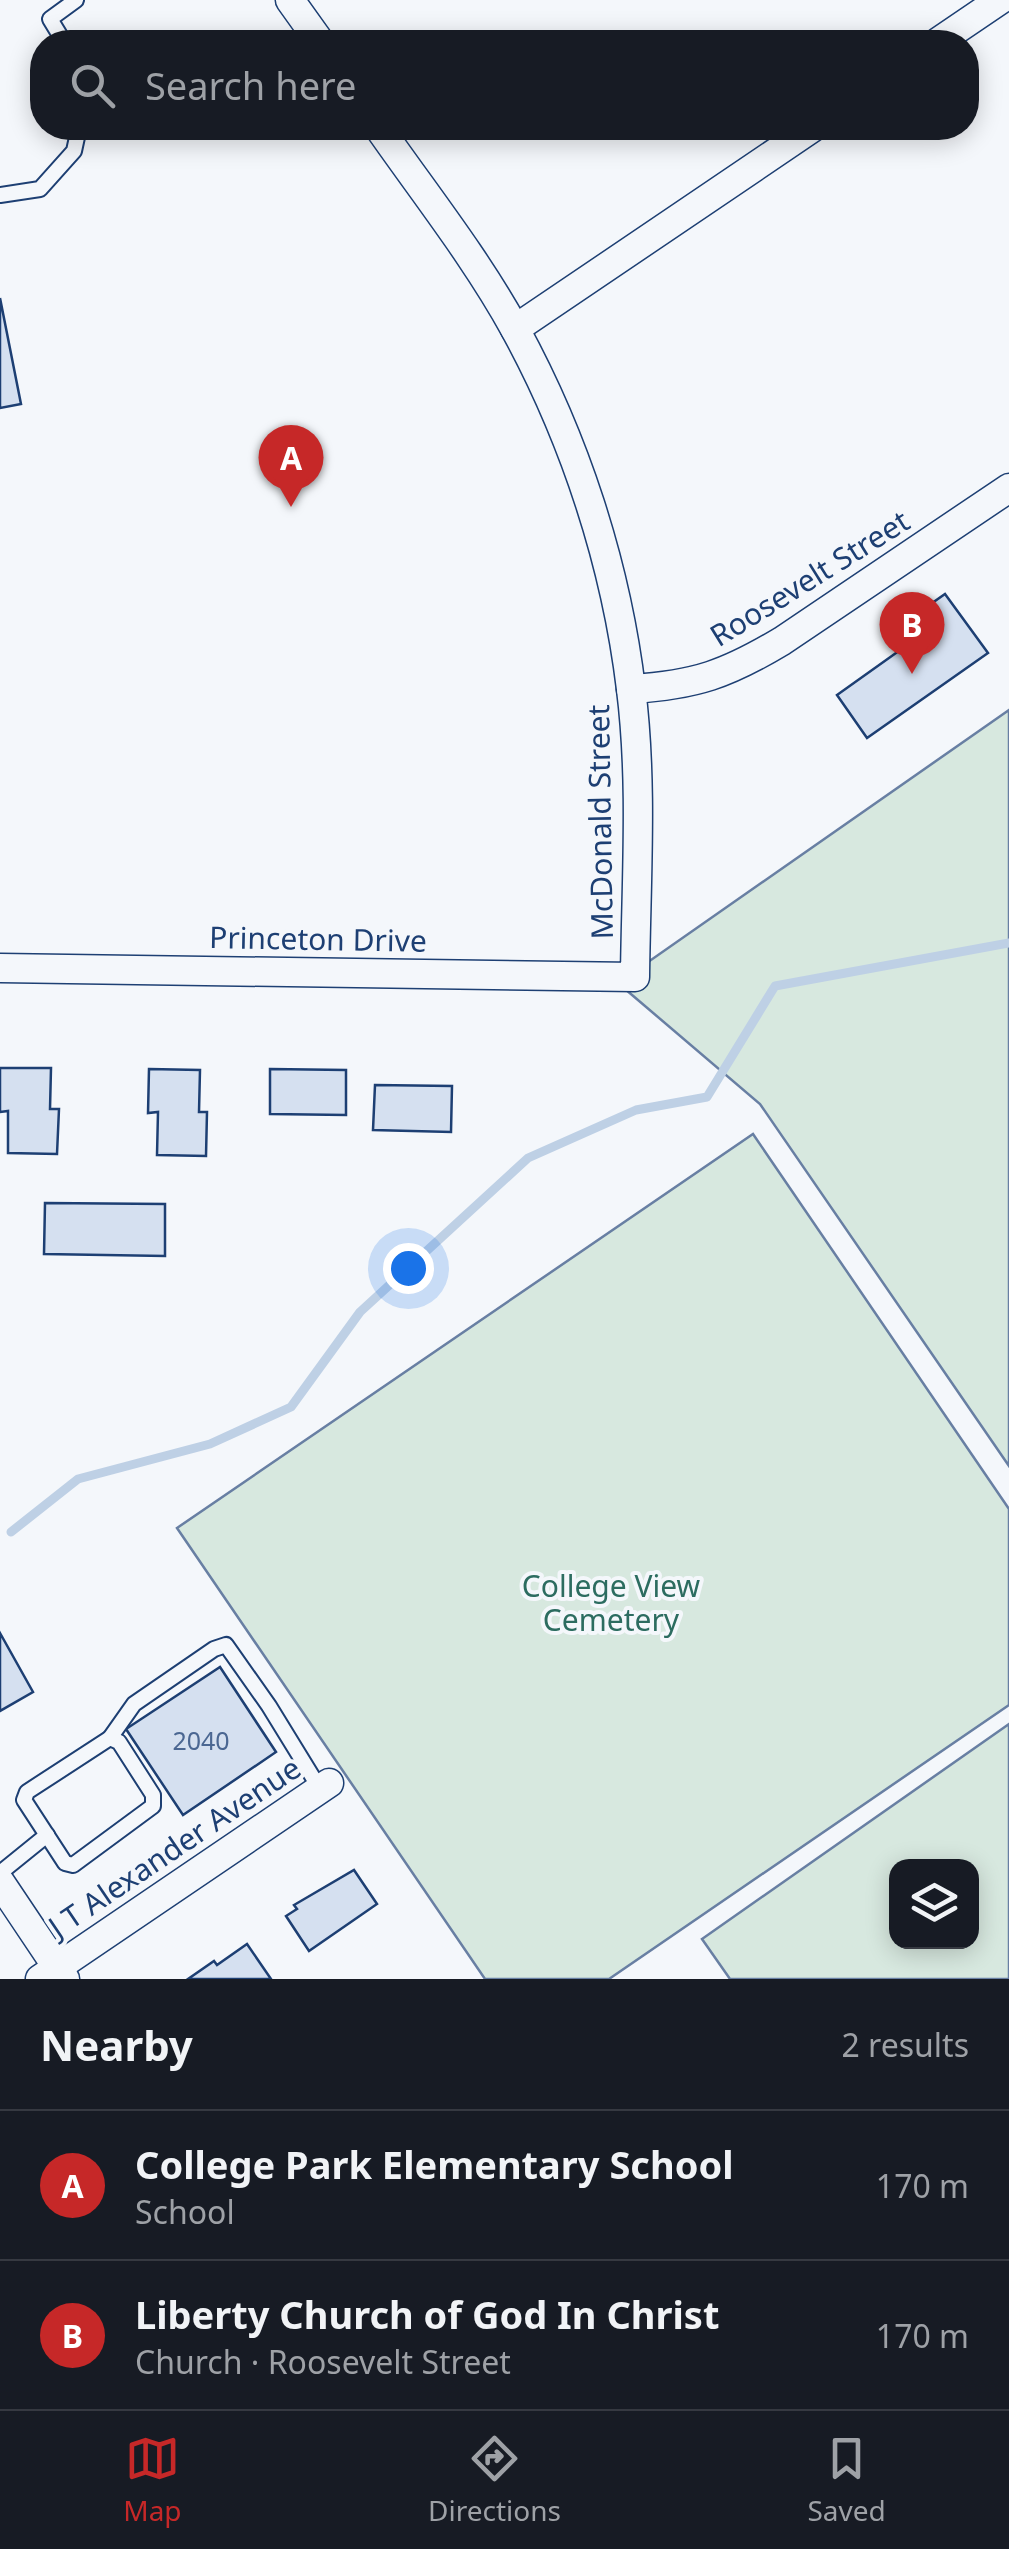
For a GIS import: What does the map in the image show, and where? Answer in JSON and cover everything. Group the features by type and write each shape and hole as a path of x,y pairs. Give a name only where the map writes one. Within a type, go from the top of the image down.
{"street":[{"path":"290,0 311,30"},
{"path":"956,30 1000,0"},
{"name":"McDonald Street","path":"387,140 515,329 566,438 588,500 621,627 632,690 637,816 634,977"},
{"path":"515,329 794,140"},
{"name":"Roosevelt Street","path":"632,690 708,679 743,664 1009,488"},
{"name":"Princeton Drive","path":"0,968 634,977"},
{"name":"J T Alexander Avenue","path":"54,1975 324,1786"},
{"path":"0,1882 54,1975"}],"lane":[{"path":"57,30 50,19 76,0"},
{"path":"0,196 40,189 74,151 76,140"},
{"path":"110,1738 119,1742 153,1795 153,1806 72,1865 65,1863 24,1800 27,1792 110,1738 134,1704 214,1649 226,1645 324,1786"},
{"path":"0,1873 47,1835"}],"green space":[{"path":"1009,710 1009,1466 760,1104 618,983"},
{"name":"College View Cemetery","path":"753,1134 1009,1509 1009,1705 609,1979 485,1979 177,1528"},
{"path":"1009,1724 1009,1979 730,1979 702,1939"}],"building":[{"path":"0,298 21,404 0,408"},
{"path":"945,594 988,653 867,738 837,695 910,643 898,627"},
{"path":"0,1068 51,1068 50,1109 59,1109 57,1154 8,1153 8,1111 0,1112"},
{"path":"149,1069 200,1070 199,1112 207,1112 206,1156 157,1155 158,1112 148,1113"},
{"path":"270,1069 346,1070 346,1115 270,1114"},
{"path":"375,1085 452,1086 451,1132 373,1130"},
{"path":"45,1203 165,1204 165,1256 44,1254"},
{"path":"0,1633 33,1692 0,1711"},
{"path":"220,1667 276,1752 183,1815 126,1729"},
{"path":"354,1870 377,1904 309,1951 286,1916 297,1909 294,1905"},
{"path":"247,1944 271,1979 188,1979 214,1961 217,1965"}],"waterway":[{"path":"11,1532 78,1479 210,1444 291,1407 360,1312 528,1158 636,1110 707,1097 775,986 1009,943"}],"place":[{"name":"College Park Elementary School","path":"291,507"},
{"name":"Liberty Church of God In Christ","path":"912,674"}]}
